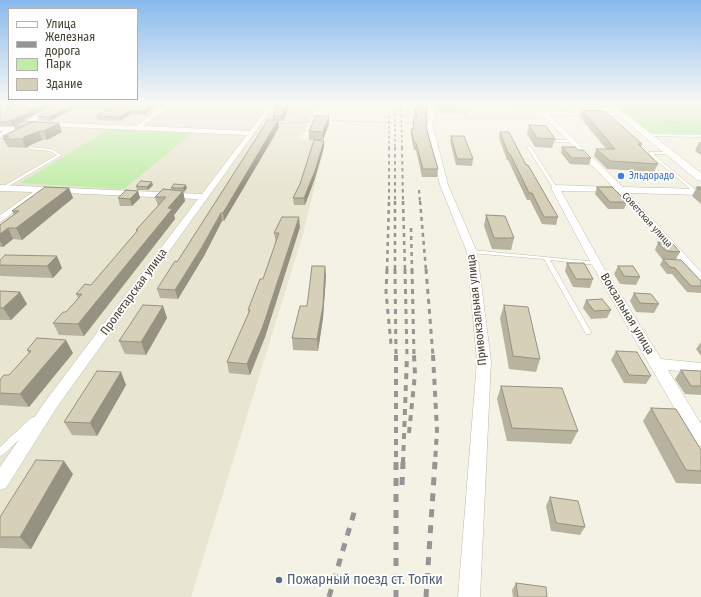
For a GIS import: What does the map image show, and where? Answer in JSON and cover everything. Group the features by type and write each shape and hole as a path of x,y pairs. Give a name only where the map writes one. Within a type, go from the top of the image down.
{"street":[{"path":"225,132 251,133"},
{"name":"Привокзальная улица","path":"433,132 444,185 472,252 484,361 469,597"},
{"name":"Советская улица","path":"563,132 620,189 701,279"},
{"path":"641,132 701,178"},
{"name":"Пролетарская улица","path":"0,482 52,403 251,133"},
{"path":"2,188 40,191 204,197"},
{"path":"555,188 698,192"},
{"name":"Вокзальная улица","path":"555,188 596,263 701,439"},
{"path":"0,218 40,191"},
{"path":"656,364 701,368"}],"lane":[{"path":"645,135 701,136"},
{"path":"557,141 572,141"},
{"path":"529,147 555,188"},
{"path":"2,188 60,155 50,150 30,148"},
{"path":"669,153 650,153 698,192"},
{"path":"472,252 596,263"},
{"path":"546,258 588,332"},
{"path":"0,452 52,403"}],"shaded area":[{"path":"0,132 304,132 300,139 326,141 303,234 191,597 0,597"}],"green space":[{"path":"104,132 192,133 124,189 20,183"},
{"path":"650,132 701,132 701,134"}],"building":[{"path":"12,132 37,132 22,139 3,139 9,136 3,136"},
{"path":"260,132 271,132 175,290 157,289 175,261 177,262"},
{"path":"412,132 427,132 438,169 423,169 416,143 414,143"},
{"path":"500,132 509,132 526,165 528,165 558,217 544,217 532,193 529,193 510,154 508,153"},
{"path":"533,132 550,132 555,139 537,138"},
{"path":"600,132 628,132 642,144 638,144 658,164 610,161 596,149 615,149"},
{"path":"451,136 464,136 473,159 457,159"},
{"path":"314,140 324,141 315,171 304,198 293,198 300,184"},
{"path":"562,147 575,147 578,150 583,150 591,158 572,158"},
{"path":"141,181 152,182 147,187 136,186"},
{"path":"174,184 186,185 183,188 171,188"},
{"path":"45,187 69,188 16,228 8,228 0,234 0,225 19,211 12,211"},
{"path":"597,187 612,187 627,202 610,202"},
{"path":"163,189 183,191 168,208 172,209 78,324 53,323 63,312 66,312 82,294 76,294 85,284 91,285 138,230 136,230 166,197 155,197"},
{"path":"126,190 138,191 130,199 118,198"},
{"path":"486,215 505,216 514,238 494,238"},
{"path":"282,217 299,217 263,326 247,364 227,362 250,310 248,310 260,279 263,279 279,233 274,233"},
{"path":"658,242 672,243 680,252 666,251"},
{"path":"5,255 57,256 47,266 0,265 0,260"},
{"path":"663,259 681,260 701,281 701,286 691,286 675,268 670,267"},
{"path":"567,263 584,263 593,279 576,279"},
{"path":"312,266 325,266 323,306 317,339 292,338 300,306 307,306"},
{"path":"618,266 633,266 640,277 624,276"},
{"path":"0,291 20,292 3,308 0,308"},
{"path":"634,293 651,294 659,304 640,303"},
{"path":"602,299 611,310 594,311 586,300"},
{"path":"143,305 163,306 141,342 119,341"},
{"path":"504,305 528,307 540,359 513,356"},
{"path":"37,338 66,340 20,394 0,393 0,380 4,375 9,375 31,351 27,350"},
{"path":"616,351 637,352 651,376 629,375"},
{"path":"681,370 701,371 701,386 691,386"},
{"path":"97,371 121,372 90,423 64,422"},
{"path":"501,386 562,388 578,431 512,428"},
{"path":"651,408 676,409 701,450 701,471 686,470"},
{"path":"36,460 64,461 20,537 0,537 0,517"},
{"path":"550,497 578,501 585,527 556,523"},
{"path":"516,583 546,587 547,597 518,597"}],"railway":[{"path":"389,132 389,201"},
{"path":"395,132 395,269"},
{"path":"402,132 402,148"},
{"path":"402,147 403,202"},
{"path":"419,190 420,202"},
{"path":"387,270 389,201"},
{"path":"403,201 405,270"},
{"path":"420,201 426,270"},
{"path":"411,228 412,270"},
{"path":"387,269 386,292 391,344"},
{"path":"395,269 396,356"},
{"path":"405,269 407,355"},
{"path":"412,269 414,356"},
{"path":"426,269 433,356"},
{"path":"403,463 407,355"},
{"path":"409,433 415,374 414,355"},
{"path":"433,355 437,430 435,463"},
{"path":"396,356 396,597"},
{"path":"402,485 403,462"},
{"path":"426,597 435,462"},
{"path":"329,597 356,506"}],"place":[{"name":"Эльдорадо","path":"621,176"},
{"name":"Пожарный поезд ст. Топки","path":"279,580"}]}
